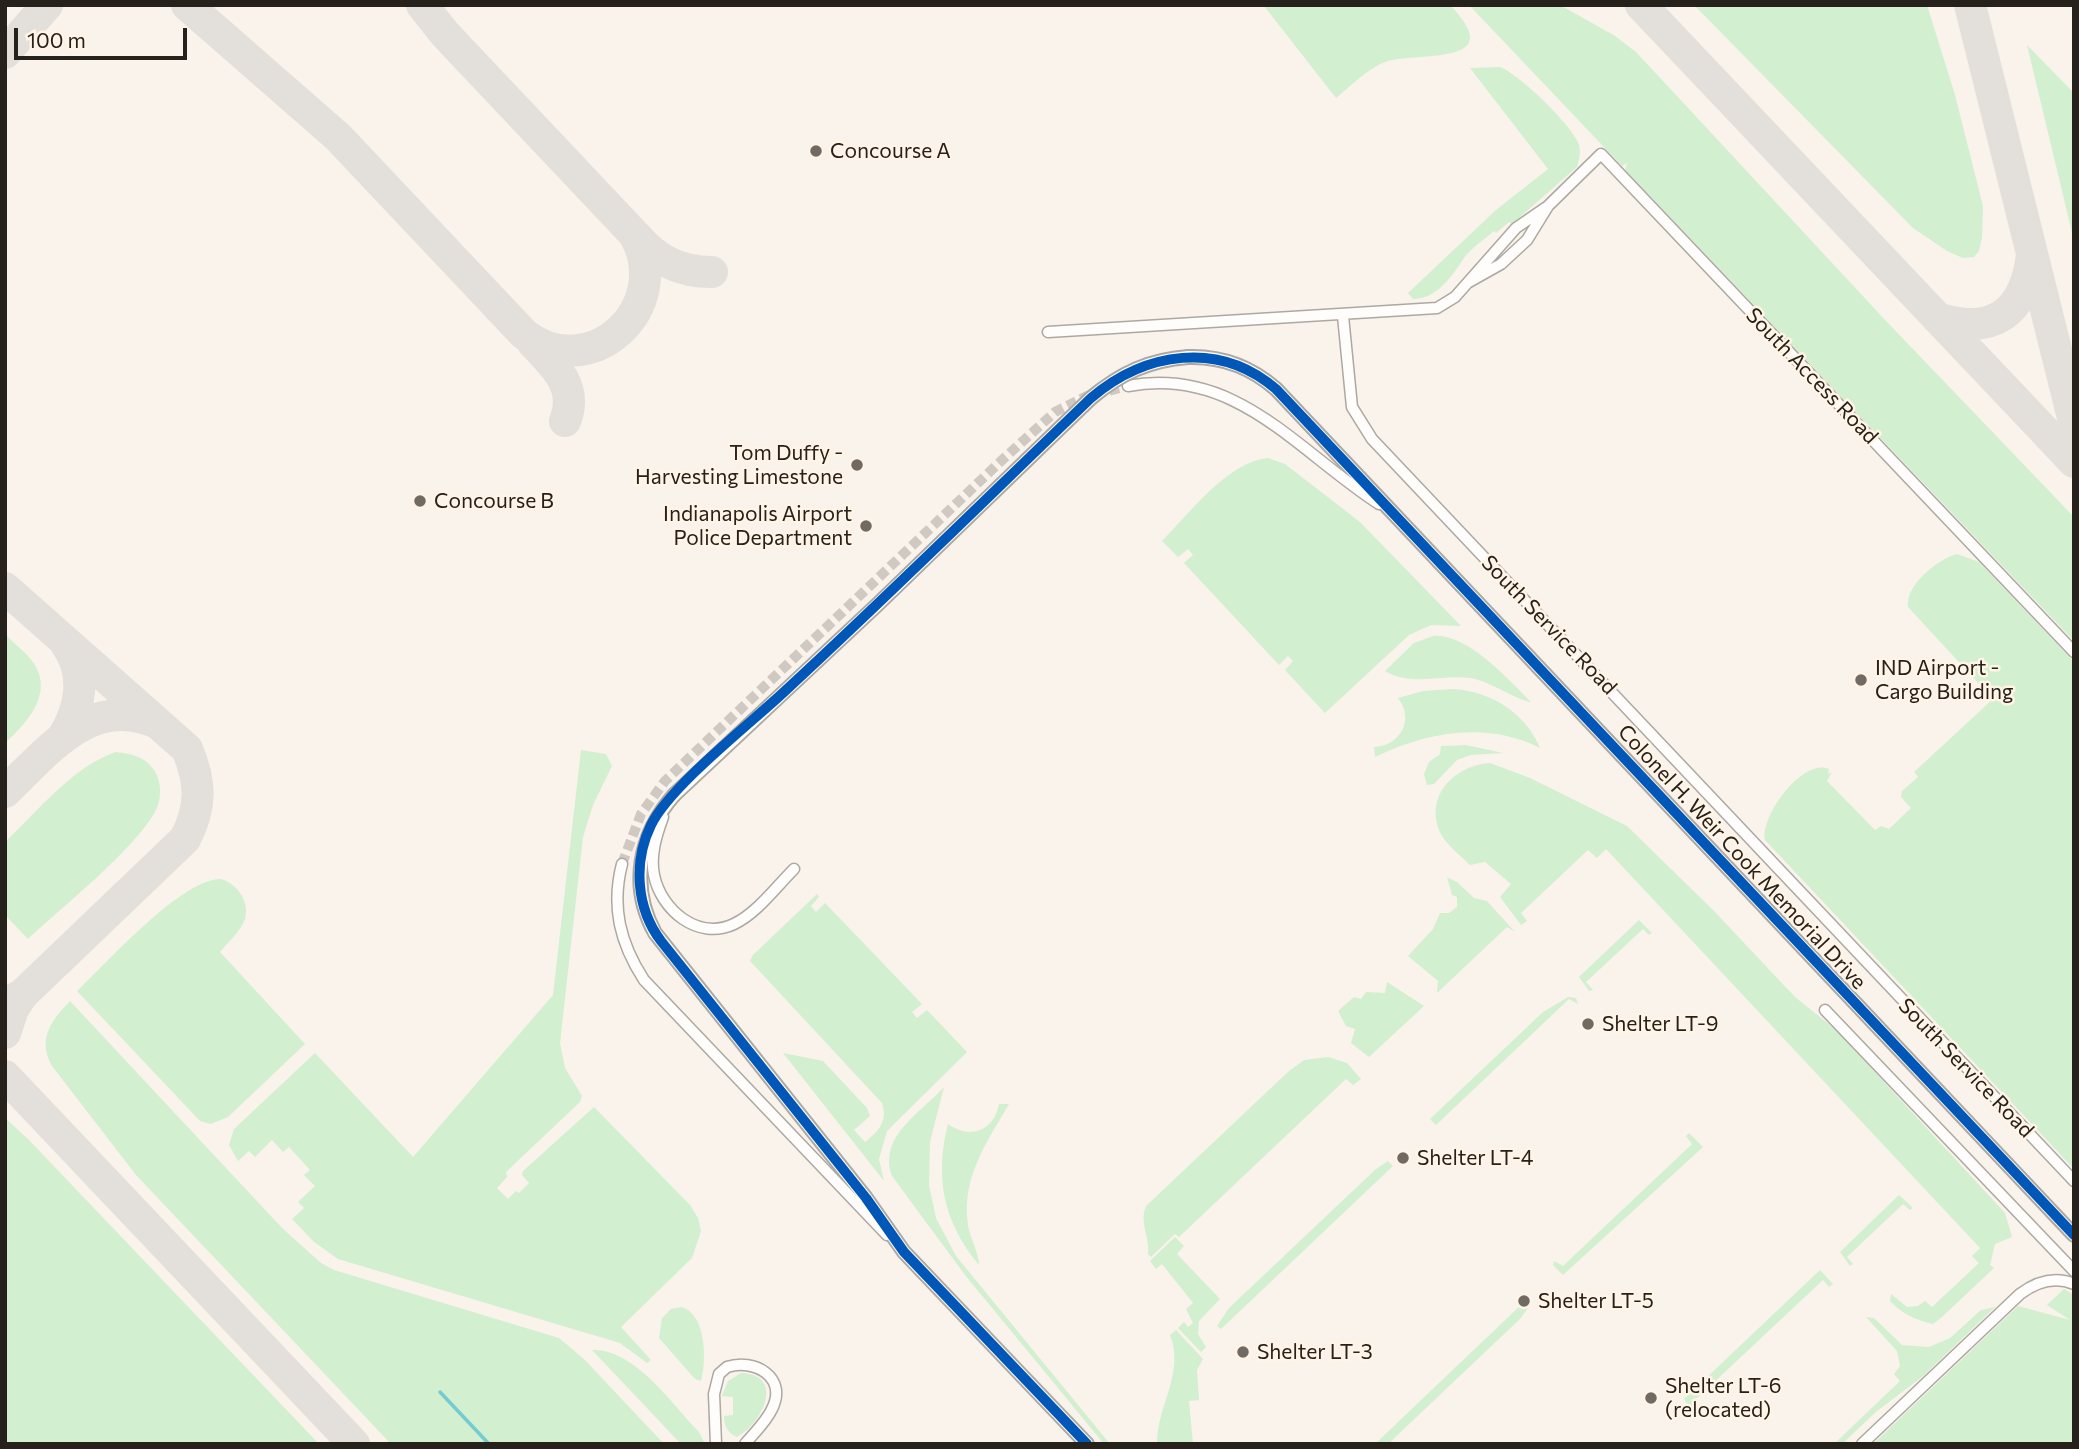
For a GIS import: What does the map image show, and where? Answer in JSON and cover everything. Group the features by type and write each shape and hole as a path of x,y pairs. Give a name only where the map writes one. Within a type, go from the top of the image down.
{"street":[{"name":"South Access Road","path":"1343,316 1437,308 1455,297 1486,258 1516,228 1548,206 1601,154 2074,652"},
{"name":"South Access Road","path":"1469,282 1501,264 1527,240 1548,206"},
{"path":"1048,332 1343,316"},
{"name":"South Service Road","path":"1343,316 1352,407 1372,439 2074,1181"},
{"name":"Colonel H. Weir Cook Memorial Drive","path":"904,1252 866,1198 661,941 642,903 640,866 652,823 674,795 878,604 1091,398 1117,378 1139,366 1188,357 1226,361 1266,381 2074,1236"},
{"path":"1128,386 1185,383 1226,395 1255,412 1348,484 1383,506"},
{"path":"674,795 659,827 653,867 663,900 688,922 710,928 735,923 794,869"},
{"path":"622,864 616,900 619,926 633,963 644,980 1087,1444"},
{"path":"1825,1010 2074,1271"},
{"path":"1862,1444 2028,1288 2046,1281 2074,1284"},
{"path":"716,1444 714,1394 719,1374 727,1367 754,1364 770,1376 776,1395 774,1407 745,1444"}],"green space":[{"path":"1450,5 1466,25 1470,39 1464,48 1452,53 1385,62 1366,73 1336,98 1264,6"},
{"path":"1469,5 1560,5 1615,36 1636,52 1887,322 2074,517 2074,641 1625,170 1627,163 1622,166"},
{"path":"1694,5 1927,5 1955,95 1983,206 1982,238 1979,251 1974,257 1963,258 1947,251 1913,228"},
{"path":"2027,45 2074,93 2074,241"},
{"path":"1500,67 1532,90 1575,136 1580,153 1577,167 1512,224 1509,222 1496,233 1494,231 1474,247 1437,291 1413,299 1408,293 1496,210 1548,169 1470,68"},
{"path":"1268,458 1285,464 1360,522 1461,626 1431,625 1409,635 1325,713 1285,670 1293,661 1288,656 1279,665 1184,563 1193,555 1188,549 1178,557 1162,541 1210,490 1224,479 1238,469"},
{"path":"1957,554 1979,562 2074,662 2074,1169 1765,840 1765,829 1776,803 1796,780 1819,768 1829,769 1828,774 1832,772 1827,781 1875,830 1881,826 1889,829 1911,808 1901,797 1902,791 1918,777 1914,772 1993,699 1908,607 1912,590 1924,574 1941,561"},
{"path":"5,634 36,667 41,689 28,719 5,743"},
{"path":"1433,636 1446,637 1473,650 1499,670 1531,702 1471,678 1416,679 1395,676 1385,671 1414,643"},
{"path":"1452,689 1481,694 1506,706 1526,725 1540,748 1499,734 1457,733 1415,741 1375,757 1374,747 1383,746 1398,737 1405,723 1403,706 1398,698 1423,691"},
{"path":"1466,745 1503,753 1471,755 1457,760 1434,784 1427,785 1424,774 1429,762 1440,754 1441,746"},
{"path":"581,750 606,754 612,766 593,805 583,837 560,1043 565,1068 582,1096 580,1102 506,1172 507,1177 497,1188 508,1199 516,1191 519,1193 529,1183 522,1175 523,1171 594,1107 690,1205 698,1218 701,1231 692,1258 621,1327 651,1360 647,1363 620,1343 338,1259 314,1242 292,1219 304,1208 298,1202 315,1186 304,1175 310,1170 289,1147 283,1152 272,1140 255,1157 249,1151 238,1161 229,1145 234,1129 315,1053 413,1157 553,995"},
{"path":"116,752 137,756 154,770 160,791 155,812 114,861 28,939 5,915 5,842 70,779"},
{"path":"1490,763 1530,778 1627,826 1714,911 1795,997 1836,1030 2005,1213 2012,1237 1995,1244 1990,1265 1994,1268 1942,1317 1933,1324 1915,1318 1899,1310 1890,1301 1891,1294 1907,1307 1918,1306 1925,1301 1932,1307 1979,1263 1972,1256 1980,1248 1606,849 1597,858 1588,850 1521,913 1527,921 1521,925 1500,897 1511,884 1485,862 1470,865 1446,841 1436,818 1440,794 1446,784 1466,769"},
{"path":"1447,877 1457,882 1474,898 1487,901 1515,932 1507,927 1437,993 1438,981 1408,956 1433,929 1440,913 1449,913 1457,907 1457,897 1452,895"},
{"path":"221,879 241,894 246,912 241,928 220,952 305,1044 228,1117 211,1124 200,1121 77,991 166,907 186,892"},
{"path":"817,894 819,897 811,906 816,912 825,903 922,1004 912,1012 917,1018 927,1010 967,1052 887,1131 879,1159 884,1181 783,1053 823,1061 867,1108 870,1116 854,1130 865,1142 881,1125 884,1115 882,1103 750,961 753,955"},
{"path":"1639,920 1652,933 1649,935 1643,929 1586,982 1593,990 1589,991 1579,977"},
{"path":"1387,982 1424,1006 1369,1057 1351,1043 1355,1029 1346,1026 1338,1011 1354,997 1361,999 1366,992 1385,993"},
{"path":"1568,997 1576,998 1578,1004 1569,999 1436,1125 1430,1119 1543,1012"},
{"path":"70,1001 283,1229 321,1263 334,1270 559,1338 584,1359 664,1444 391,1444 136,1175 52,1066 46,1047 48,1031"},
{"path":"1328,1057 1347,1063 1361,1079 1353,1085 1346,1079 1179,1237 1175,1234 1151,1257 1148,1254 1144,1224 1146,1206 1289,1071 1304,1060"},
{"path":"944,1087 930,1142 929,1185 936,1218 956,1256 1110,1444 1104,1444 965,1275 892,1176 889,1162 896,1137"},
{"path":"999,1104 1009,1104 978,1161 968,1192 968,1225 979,1265 957,1233 945,1199 942,1181 944,1144 948,1124 965,1131 980,1130 992,1121"},
{"path":"5,1118 28,1139 319,1444 5,1444"},
{"path":"1689,1133 1703,1147 1563,1275 1553,1265 1554,1261 1563,1266 1692,1144 1686,1136"},
{"path":"1388,1161 1393,1166 1221,1329 1217,1326 1229,1308 1376,1169"},
{"path":"1899,1195 1913,1208 1910,1210 1903,1204 1847,1257 1853,1264 1850,1266 1840,1252"},
{"path":"1175,1237 1184,1246 1177,1254 1220,1299 1199,1321 1198,1334 1206,1347 1201,1352 1178,1328 1184,1322 1188,1327 1193,1323 1186,1309 1193,1303 1162,1264 1156,1269 1150,1261"},
{"path":"1820,1270 1833,1284 1829,1287 1823,1280 1694,1401 1698,1411 1693,1412 1684,1399"},
{"path":"2064,1289 2074,1295 2074,1444 1873,1444 2018,1306 2070,1320 2047,1305"},
{"path":"1523,1303 1528,1308 1520,1319 1388,1444 1375,1444"},
{"path":"681,1307 696,1318 703,1338 701,1381 695,1379 659,1338 662,1318 671,1309"},
{"path":"1995,1307 1922,1377 1877,1411 1842,1444 1834,1444 1900,1381 1894,1374 1900,1366 1897,1351 1866,1317 1874,1318 1902,1345 1929,1347 1950,1338 1981,1310"},
{"path":"1176,1330 1203,1359 1197,1370 1199,1400 1189,1401 1193,1444 1157,1444 1174,1363 1170,1335"},
{"path":"592,1350 623,1358 637,1368 699,1432 705,1444 681,1444"},
{"path":"741,1373 755,1376 763,1382 766,1391 761,1412 746,1431 737,1437 728,1431 724,1419 724,1416 733,1415 733,1397 722,1396 728,1381"}],"waterway":[{"path":"440,1392 489,1444"}],"taxiway":[{"path":"5,53 47,5"},
{"path":"187,5 338,137 524,334 549,348 575,351 599,344 620,331 635,311 644,288 644,261 634,234 445,34 422,5"},
{"path":"1641,5 2074,462"},
{"path":"1970,5 2074,422"},
{"path":"637,237 653,253 670,264 690,270 712,272"},
{"path":"1937,318 1974,324 2003,315 2014,305 2022,292 2032,255"},
{"path":"533,343 556,368 567,387 569,409 565,421"},
{"path":"5,588 187,749 195,772 198,794 191,827 185,839 22,995 5,1004"},
{"path":"63,737 74,714 79,690 77,667 66,644"},
{"path":"5,792 55,744 92,721 112,715 134,716 157,723"},
{"path":"5,1033 13,1009 22,995"},
{"path":"5,1076 354,1444"}],"tunnel":[{"path":"622,864 641,814 665,781 1001,461 1055,412 1087,396 1128,386"}],"cycle path":[{"path":"1087,1444 904,1252 866,1198 661,941 646,914 642,900 640,869 645,839 661,809 712,755 824,655 1091,398 1112,382 1158,362 1207,358 1231,363 1254,373 1276,389 2074,1235"}],"place":[{"name":"Concourse A","path":"816,151"},
{"name":"Tom Duffy - Harvesting Limestone","path":"857,465"},
{"name":"Concourse B","path":"420,501"},
{"name":"Indianapolis Airport Police Department","path":"866,526"},
{"name":"IND Airport - Cargo Building","path":"1861,680"},
{"name":"Shelter LT-9","path":"1588,1024"},
{"name":"Shelter LT-4","path":"1403,1158"},
{"name":"Shelter LT-5","path":"1524,1301"},
{"name":"Shelter LT-3","path":"1243,1352"},
{"name":"Shelter LT-6 (relocated)","path":"1651,1398"}]}
